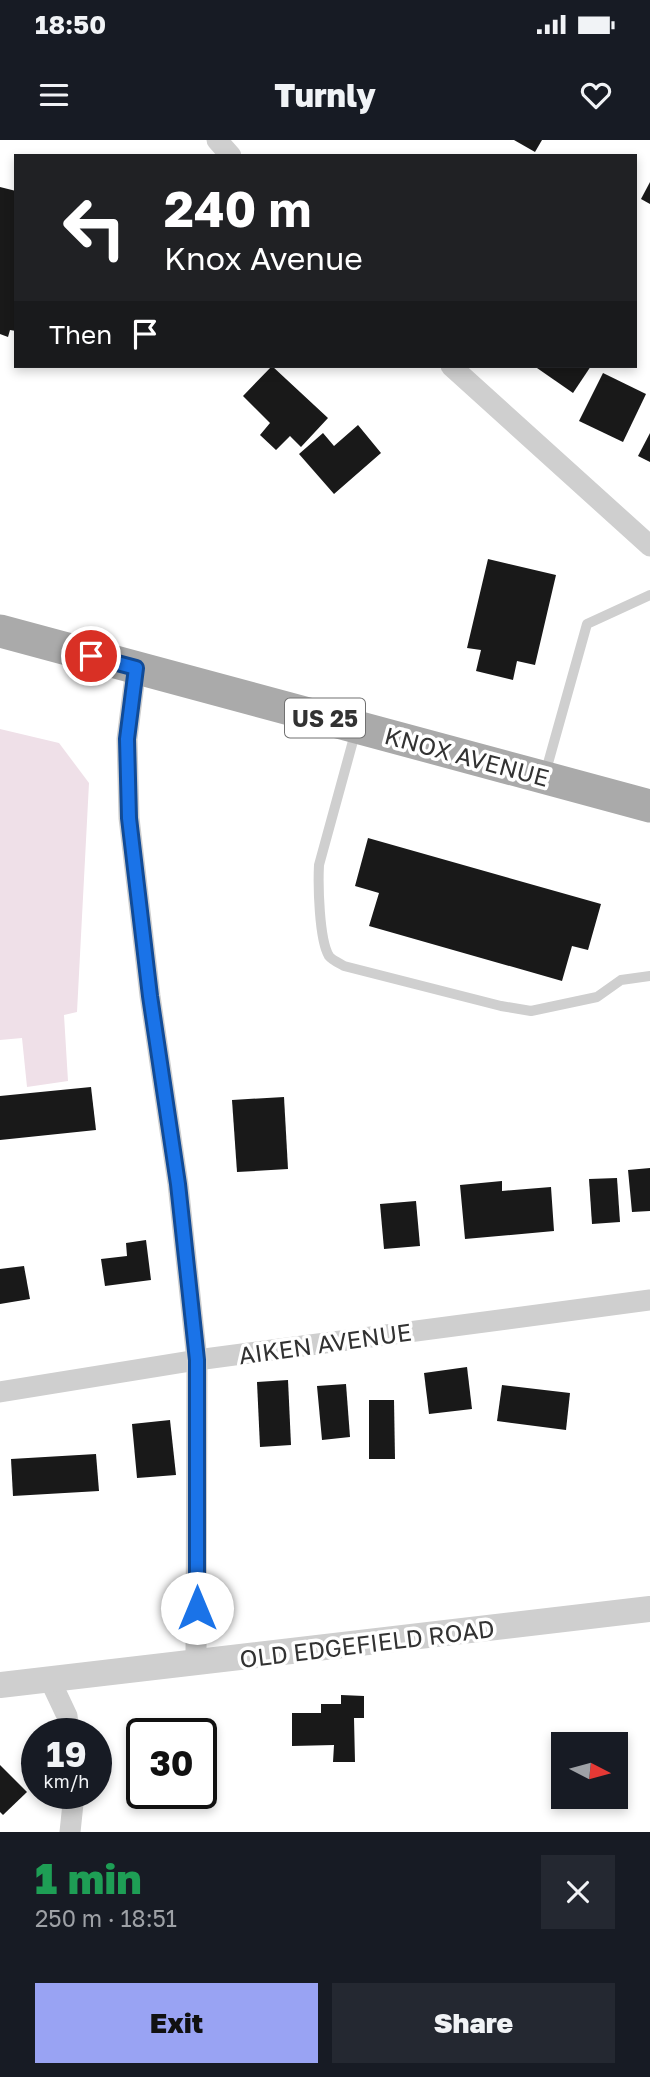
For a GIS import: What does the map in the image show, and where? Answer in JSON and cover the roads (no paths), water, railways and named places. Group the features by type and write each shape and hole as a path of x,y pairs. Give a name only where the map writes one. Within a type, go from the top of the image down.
{"main road":[{"name":"KNOX AVENUE","path":"0,631 650,806"}],"street":[{"path":"217,140 229,154"},
{"path":"453,368 650,546"},
{"path":"136,668 127,739 129,818 150,996 178,1184 197,1360 196,1663"},
{"name":"AIKEN AVENUE","path":"0,1392 197,1360 650,1300"},
{"name":"OLD EDGEFIELD ROAD","path":"0,1685 650,1609"},
{"path":"50,1679 67,1718"},
{"path":"70,1832 72,1809"}],"lane":[{"path":"544,777 587,624 650,595"},
{"path":"357,727 319,864 318,888 324,940 330,957 344,966 501,1006 531,1011 597,997 621,980 650,976"}]}
